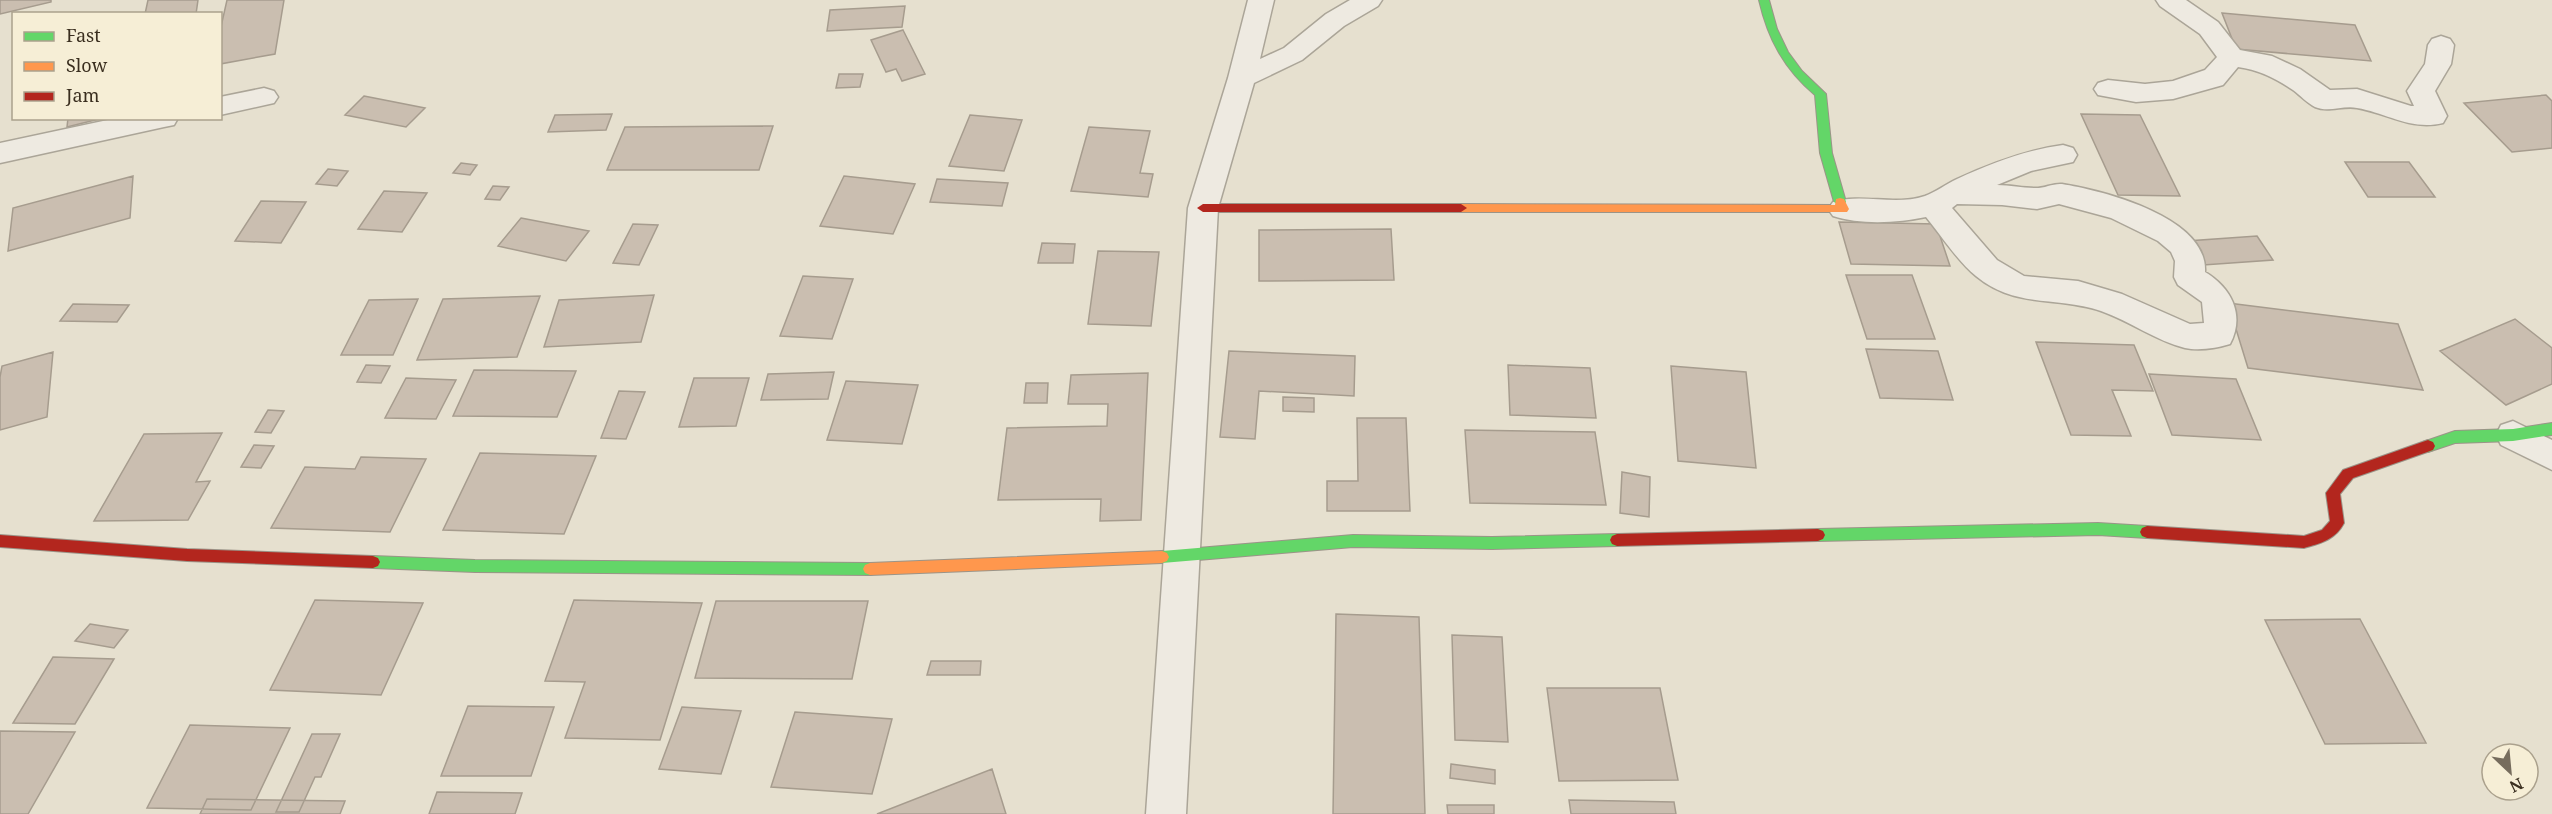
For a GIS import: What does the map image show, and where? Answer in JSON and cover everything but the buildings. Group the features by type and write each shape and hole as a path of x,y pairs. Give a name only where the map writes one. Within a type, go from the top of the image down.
{"street":[{"path":"1166,814 1203,208 1242,78 1261,0"},
{"path":"1242,78 1293,54 1335,20 1369,0"},
{"path":"1764,0 1772,36 1782,56 1800,79 1820,94 1822,135 1834,190 1843,209"},
{"path":"2169,0 2209,28 2231,57 2262,62 2290,75 2325,100 2357,98 2409,115 2433,116 2421,91 2438,64 2441,45"},
{"path":"2108,89 2135,94 2185,87 2198,79 2213,79 2231,57"},
{"path":"222,106 264,97"},
{"path":"0,153 155,120"},
{"path":"1203,208 1907,209 1942,199 2038,158 2063,155"},
{"path":"2059,194 2120,210 2169,233 2183,246 2190,261 2189,277 2213,292 2220,302 2219,334 2187,336 2111,302 2078,293 2018,288 1986,268 1942,199 2002,195 2037,199 2059,194"},
{"path":"0,542 187,555 475,566 842,570 1181,556 1353,541 1492,543 2098,529 2304,542 2326,535 2337,523 2333,493 2348,474 2455,437 2513,435 2552,429"},
{"path":"2513,435 2552,456"}],"traffic: fast":[{"path":"1764,0 1772,29 1783,53 1798,74 1820,94 1826,153 1840,202"},
{"path":"2428,446 2455,437 2513,435 2552,429"},
{"path":"1818,535 2098,529 2147,532"},
{"path":"1162,557 1353,541 1492,543 1617,540"},
{"path":"373,562 475,566 870,569"}],"traffic: slow":[{"path":"1461,208 1843,209 1840,202"},
{"path":"870,569 1162,557"}],"traffic: jam":[{"path":"1203,208 1461,208"},
{"path":"2147,532 2304,542 2327,535 2337,523 2333,493 2348,474 2428,446"},
{"path":"1617,540 1818,535"},
{"path":"0,541 187,555 373,562"}]}
